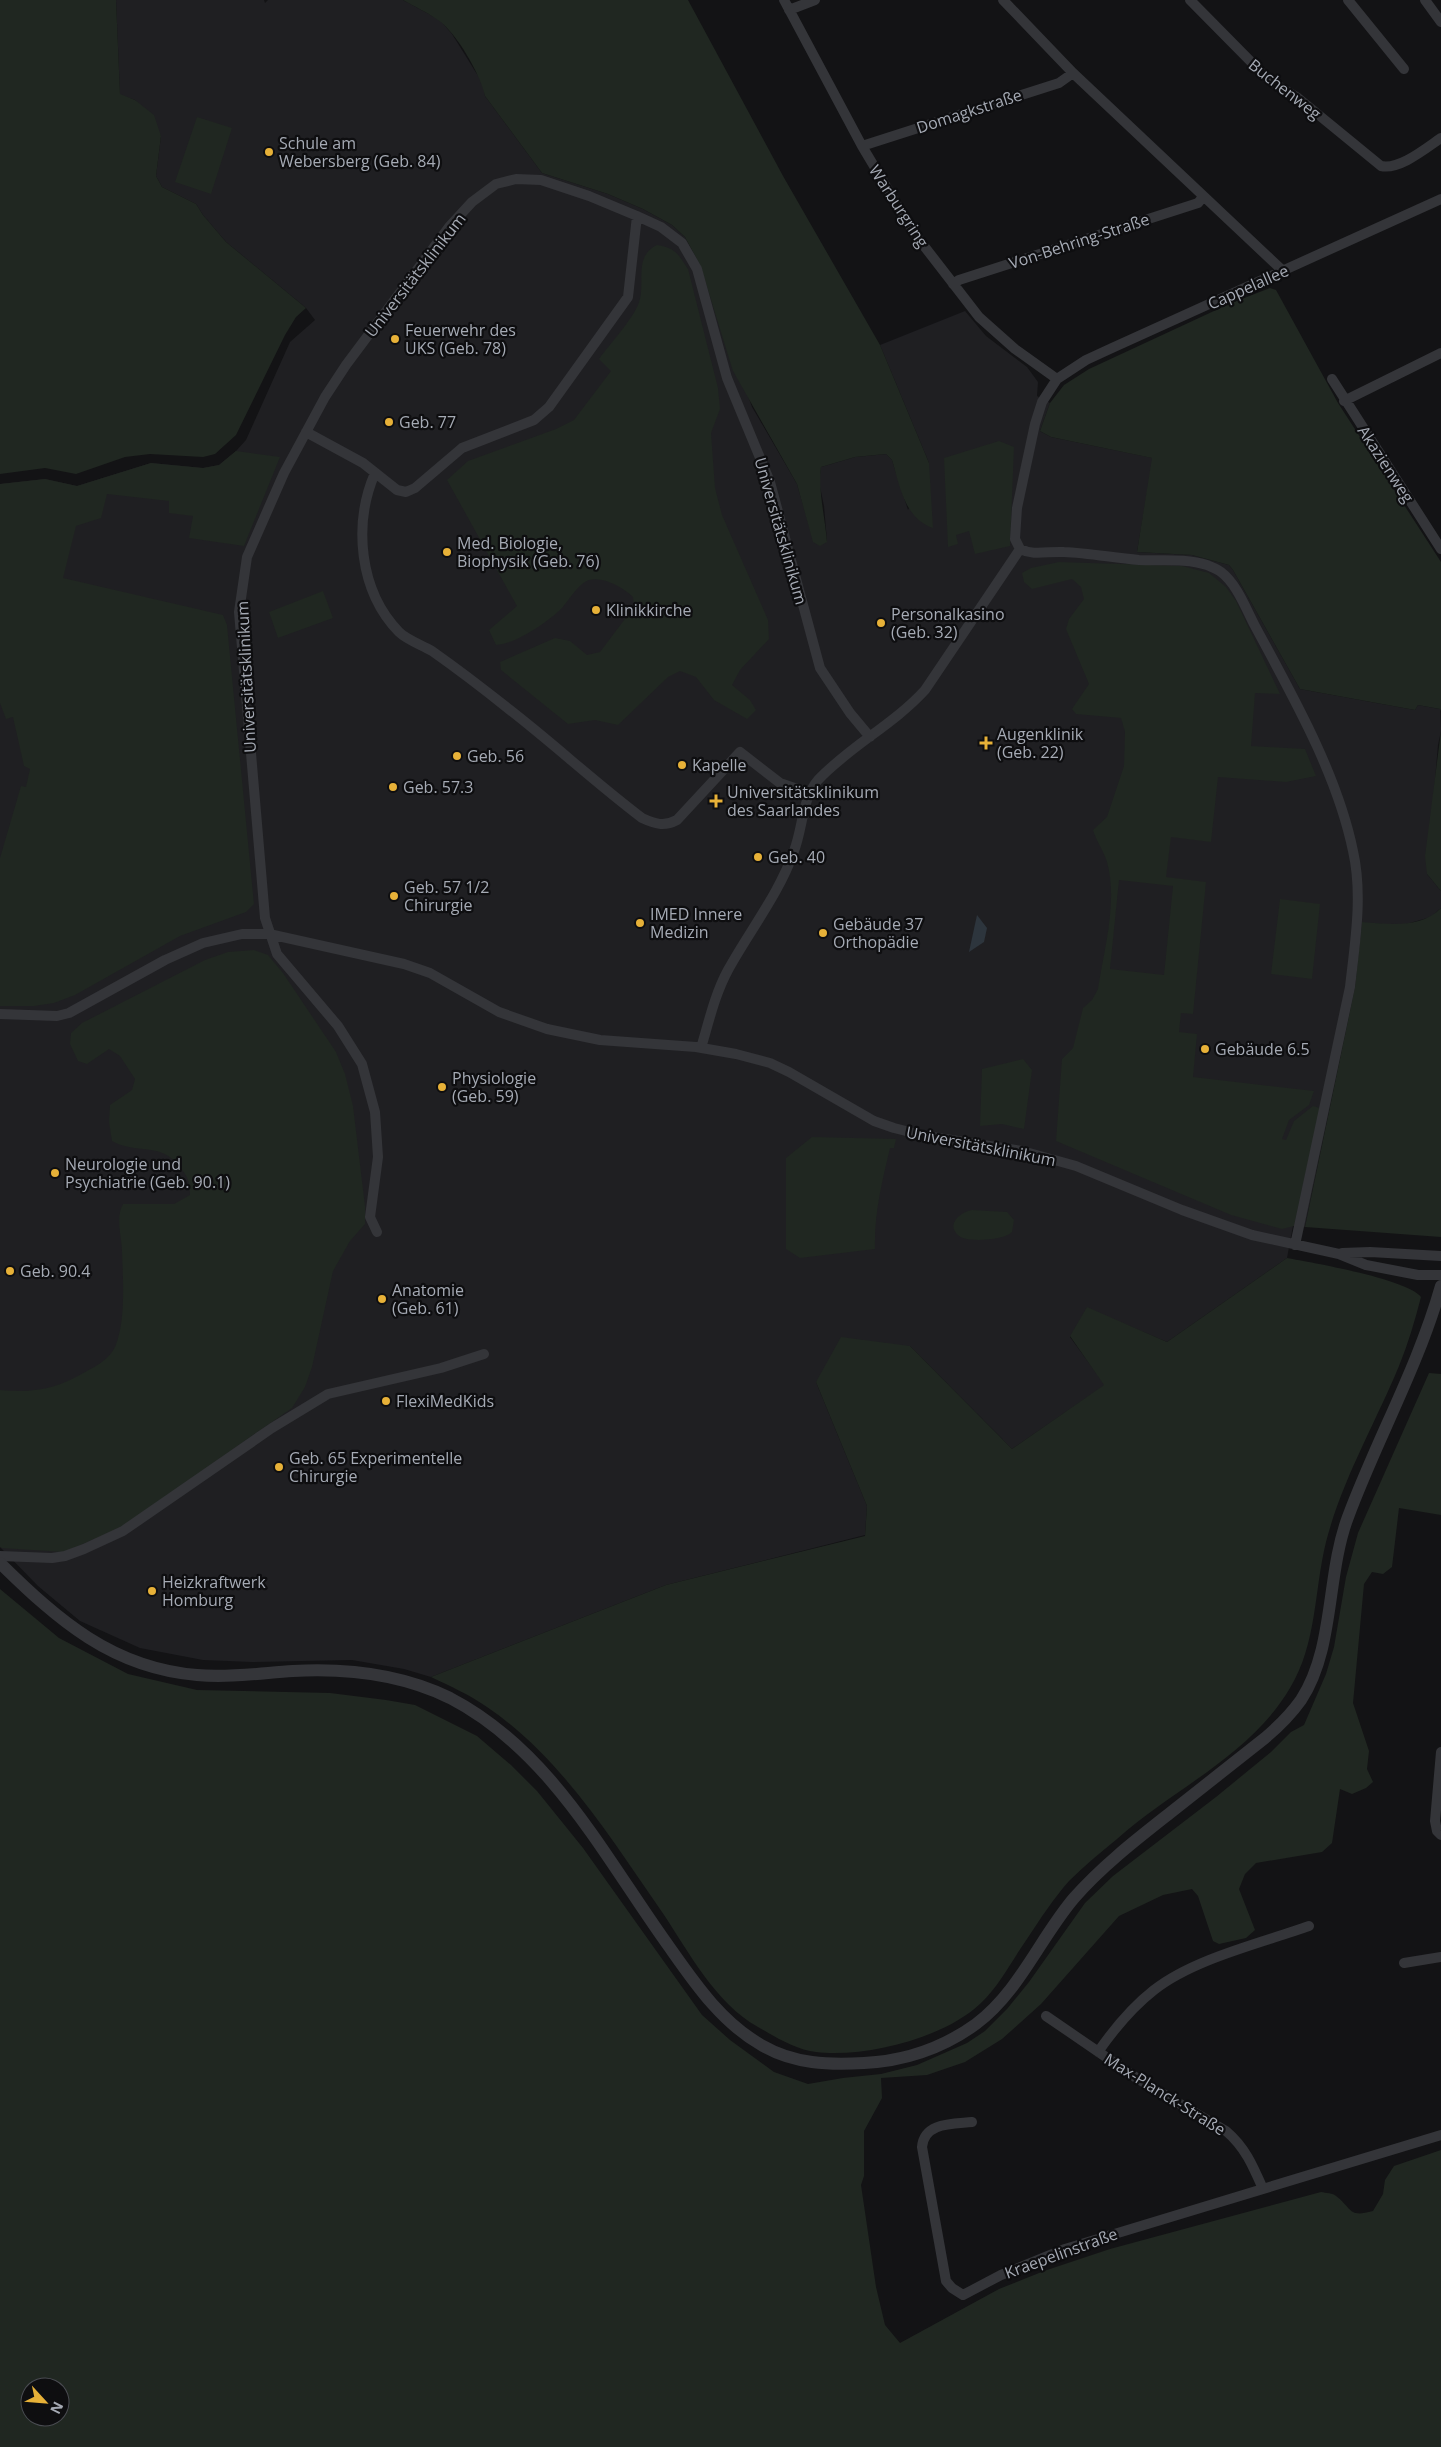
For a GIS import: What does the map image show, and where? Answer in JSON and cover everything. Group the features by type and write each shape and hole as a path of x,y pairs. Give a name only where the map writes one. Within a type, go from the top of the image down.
{"street":[{"name":"Warburgring","path":"784,0 862,146 914,233 953,284 995,333 1057,380"},
{"path":"790,10 815,0"},
{"path":"1003,0 1073,72 1203,198 1246,234 1283,271"},
{"name":"Buchenweg","path":"1190,0 1269,80 1298,98 1374,162 1388,167 1420,152 1441,138"},
{"path":"1425,0 1441,22"},
{"path":"1355,2 1404,69"},
{"name":"Domagkstraße","path":"862,146 1059,83 1073,72"},
{"name":"Universitätsklinikum","path":"377,1232 370,1217 378,1157 375,1112 362,1064 338,1026 277,954 269,934 258,841 239,612 247,557 284,472 346,365 449,228 472,202 496,184 516,180 541,180 589,196 637,216 661,227 682,243 697,269 727,378 770,482 815,655 827,681 870,737"},
{"name":"Von-Behring-Straße","path":"953,284 959,280 1198,203 1203,198"},
{"name":"Cappelallee","path":"1057,380 1086,360 1441,199"},
{"path":"306,432 363,464 397,490 406,492 416,488 462,448 534,420 549,407 628,297 637,216"},
{"path":"1344,401 1441,353"},
{"name":"Akazienweg","path":"1332,378 1344,401 1440,547"},
{"path":"1057,380 1042,402 1034,424 1014,531 1014,539 1020,549 1034,554 1065,552 1138,560 1184,561 1206,565 1221,571 1237,594 1291,693 1327,774 1353,852 1357,922 1350,986 1295,1245"},
{"path":"375,473 368,489 362,544 368,580 380,604 400,633 434,653 486,691 642,818 654,824 669,824 677,820 740,752 780,783 809,793"},
{"path":"701,1048 714,1002 728,970 773,897 792,858 809,793 833,766 908,709 925,690 1020,549"},
{"name":"Universitätsklinikum","path":"0,1014 57,1016 69,1012 165,960 203,944 242,934 269,934 404,964 430,973 499,1012 547,1029 600,1040 701,1048 736,1054 779,1066 874,1121 894,1128 926,1136 1006,1147 1076,1166 1216,1223 1295,1245 1339,1254"},
{"path":"1339,1254 1370,1252 1441,1256"},
{"path":"1339,1254 1366,1265 1418,1274 1441,1275"},
{"path":"0,1563 48,1610 70,1628 104,1648 145,1664 197,1675 230,1676 316,1670 382,1675 408,1682 445,1696 479,1714 514,1742 545,1771 704,1995 725,2018 765,2048 786,2056 811,2063 878,2062 917,2054 939,2046 980,2021 1012,1988 1074,1899 1100,1872 1137,1839 1265,1738 1281,1724 1301,1699 1315,1670 1322,1648 1332,1583 1347,1518 1415,1363 1441,1286"},
{"path":"0,1556 52,1558 65,1556 123,1531 272,1428 328,1394 441,1368 484,1354"},
{"path":"1439,1833 1435,1821 1441,1752"},
{"path":"1098,2052 1133,2009 1154,1989 1177,1975 1200,1964 1309,1926"},
{"path":"1404,1963 1441,1957"},
{"name":"Max-Planck-Straße","path":"1046,2016 1156,2090 1210,2120 1238,2141 1251,2160 1263,2189"},
{"name":"Kraepelinstraße","path":"972,2122 935,2127 925,2135 922,2147 946,2281 952,2288 963,2295 1001,2275 1065,2249 1374,2157 1441,2135"}],"shaded area":[{"path":"0,0 116,0 120,94 135,100 154,115 161,136 156,176 162,187 196,204 226,242 306,308 296,317 285,335 236,435 215,454 203,457 150,454 125,457 76,474 45,468 0,474"},
{"name":"Universitätsklinikum des Saarlandes","path":"116,0 264,0 265,3 268,0 403,0 440,20 452,34 483,83 485,96 542,173 608,194 643,209 672,225 685,237 701,267 752,407 797,484 814,542 827,541 824,506 819,482 821,467 855,457 886,454 892,460 908,510 929,463 880,345 965,311 986,336 1027,367 1038,382 1037,396 1050,403 1040,431 1051,437 1153,458 1137,552 1192,555 1229,565 1300,689 1415,710 1418,705 1440,709 1441,731 1438,745 1427,874 1441,891 1441,908 1431,917 1403,925 1362,923 1355,987 1305,1227 1293,1226 1287,1258 1167,1342 1087,1308 1070,1337 1105,1385 1012,1449 910,1346 816,1382 867,1506 865,1535 666,1585 431,1677 404,1669 352,1660 252,1662 203,1660 140,1648 80,1621 38,1586 0,1547 0,484 45,479 77,486 151,463 203,468 219,465 246,440 290,342 315,320 306,308 226,242 196,204 162,187 156,176 161,136 135,100 120,95"},
{"path":"403,0 688,0 783,176 880,345 929,463 933,528 915,517 909,509 892,460 886,454 855,457 821,467 821,495 827,542 820,546 813,542 797,484 733,371 701,267 685,237 672,225 643,209 608,194 542,173 485,96 473,66 452,34 438,20"},
{"path":"197,117 232,128 211,194 175,182"},
{"path":"657,245 676,252 688,269 718,388 720,409 711,433 715,488 722,515 768,620 769,639 740,670 732,685 750,700 756,710 747,719 714,700 696,677 680,671 668,677 618,725 595,720 568,724 501,670 500,662 555,638 570,641 587,655 600,652 634,607 633,597 612,583 594,579 589,580 578,588 562,608 549,620 522,637 496,645 489,630 517,606 447,480 468,461 556,429 574,420 611,371 599,359 635,311 640,297 642,264 649,250"},
{"path":"1270,288 1276,290 1338,403 1441,562 1441,711 1440,709 1418,705 1415,710 1300,689 1229,565 1192,555 1137,552 1152,458 1051,437 1040,431 1050,403 1064,385 1089,369 1229,304"},
{"path":"999,441 1014,447 1010,546 975,554 969,531 956,535 958,544 948,547 944,458"},
{"path":"236,451 280,457 244,546 189,538 193,516 169,513 169,501 107,494 101,518 76,526 63,578 223,615 227,625 254,904 246,912 180,936 75,995 54,1003 34,1006 0,1006 0,858 21,786 26,787 30,769 24,766 13,717 6,719 0,703 0,484 45,479 77,486 151,463 203,468 219,465"},
{"path":"1059,562 1182,566 1209,573 1226,587 1236,601 1280,694 1255,693 1251,746 1305,749 1316,776 1286,782 1218,777 1211,842 1171,837 1166,877 1206,882 1193,1014 1181,1013 1179,1032 1197,1034 1193,1077 1314,1091 1309,1105 1289,1120 1282,1139 1286,1140 1294,1121 1313,1106 1320,1108 1294,1226 1282,1229 1231,1215 1056,1141 1062,1059 1073,1048 1083,1008 1092,1000 1098,989 1109,926 1111,909 1110,877 1106,858 1093,830 1107,817 1124,766 1125,732 1121,718 1076,714 1072,709 1089,684 1066,629 1069,619 1084,599 1081,587 1072,579 1032,589 1024,582 1022,573 1031,568","holes":["1119,880 1173,886 1164,975 1110,969"]},
{"path":"323,591 333,618 278,638 269,612"},
{"path":"1441,731 1441,891 1427,874 1425,856"},
{"path":"1280,899 1320,904 1312,979 1271,974"},
{"path":"1441,908 1441,1237 1305,1227 1355,987 1362,922 1404,924 1424,919 1433,915"},
{"path":"977,915 987,928 984,942 969,952"},
{"path":"254,950 268,955 283,973 336,1052 345,1074 353,1106 365,1206 365,1224 350,1241 333,1271 312,1367 305,1387 292,1408 120,1528 64,1552 2,1548 0,1547 0,1390 24,1391 55,1386 91,1369 110,1355 115,1347 121,1325 123,1275 119,1215 123,1204 174,1204 190,1195 187,1177 173,1159 156,1151 121,1145 112,1141 109,1122 110,1105 132,1090 135,1079 120,1056 109,1049 87,1064 78,1061 70,1044 71,1033 82,1023 205,960 228,952"},
{"path":"1023,1059 1032,1070 1024,1129 1002,1124 980,1126 982,1069"},
{"path":"812,1137 896,1139 894,1148 890,1148 881,1186 877,1211 875,1249 800,1258 786,1249 786,1158"},
{"path":"972,1210 1007,1212 1014,1220 1012,1232 1002,1237 986,1240 959,1236 953,1228 954,1223 963,1213"},
{"path":"1287,1258 1380,1278 1412,1290 1421,1297 1399,1366 1350,1474 1333,1519 1322,1561 1310,1635 1299,1671 1290,1688 1273,1712 1254,1733 1210,1770 1139,1821 1069,1881 1047,1909 988,1996 966,2015 947,2026 903,2043 857,2052 836,2053 809,2051 794,2046 743,2017 729,2005 704,1976 604,1829 562,1775 514,1727 487,1707 431,1677 666,1585 865,1536 867,1506 816,1382 841,1337 910,1346 1012,1449 1104,1385 1070,1336 1087,1307 1167,1342"},
{"path":"1429,1373 1441,1374 1441,1515 1399,1508 1392,1567 1383,1574 1372,1572 1364,1584 1353,1703 1369,1751 1367,1769 1373,1782 1366,1788 1352,1794 1340,1789 1332,1843 1322,1852 1256,1863 1245,1874 1239,1889 1255,1930 1246,1938 1219,1944 1213,1941 1198,1896 1192,1889 1163,1895 1119,1916 1041,2004 1002,2039 965,2062 927,2075 881,2078 882,2098 864,2131 864,2176 861,2185 876,2287 885,2325 900,2343 999,2289 1044,2271 1110,2249 1321,2192 1335,2195 1355,2213 1373,2211 1383,2194 1385,2180 1394,2166 1441,2150 1441,2447 0,2447 0,1589 59,1638 128,1674 197,1690 330,1693 415,1705 477,1736 511,1765 537,1791 583,1848 702,2015 730,2040 774,2072 808,2084 881,2074 917,2065 967,2043 985,2031 1007,2009 1029,1982 1085,1903 1113,1876 1216,1797 1271,1752 1291,1732 1304,1725 1326,1674 1334,1647 1346,1577 1358,1533"}],"place":[{"name":"Schule am Webersberg (Geb. 84)","path":"269,152"},
{"name":"Feuerwehr des UKS (Geb. 78)","path":"395,339"},
{"name":"Geb. 77","path":"389,422"},
{"name":"Med. Biologie, Biophysik (Geb. 76)","path":"447,552"},
{"name":"Klinikkirche","path":"596,610"},
{"name":"Personalkasino (Geb. 32)","path":"881,623"},
{"name":"Augenklinik (Geb. 22)","path":"986,743"},
{"name":"Geb. 56","path":"457,756"},
{"name":"Kapelle","path":"682,765"},
{"name":"Geb. 57.3","path":"393,787"},
{"name":"Universitätsklinikum des Saarlandes","path":"716,801"},
{"name":"Geb. 40","path":"758,857"},
{"name":"Geb. 57 1/2 Chirurgie","path":"394,896"},
{"name":"IMED Innere Medizin","path":"640,923"},
{"name":"Gebäude 37 Orthopädie","path":"823,933"},
{"name":"Gebäude 6.5","path":"1205,1049"},
{"name":"Physiologie (Geb. 59)","path":"442,1087"},
{"name":"Neurologie und Psychiatrie (Geb. 90.1)","path":"55,1173"},
{"name":"Geb. 90.4","path":"10,1271"},
{"name":"Anatomie (Geb. 61)","path":"382,1299"},
{"name":"FlexiMedKids","path":"386,1401"},
{"name":"Geb. 65 Experimentelle Chirurgie","path":"279,1467"},
{"name":"Heizkraftwerk Homburg","path":"152,1591"}]}
